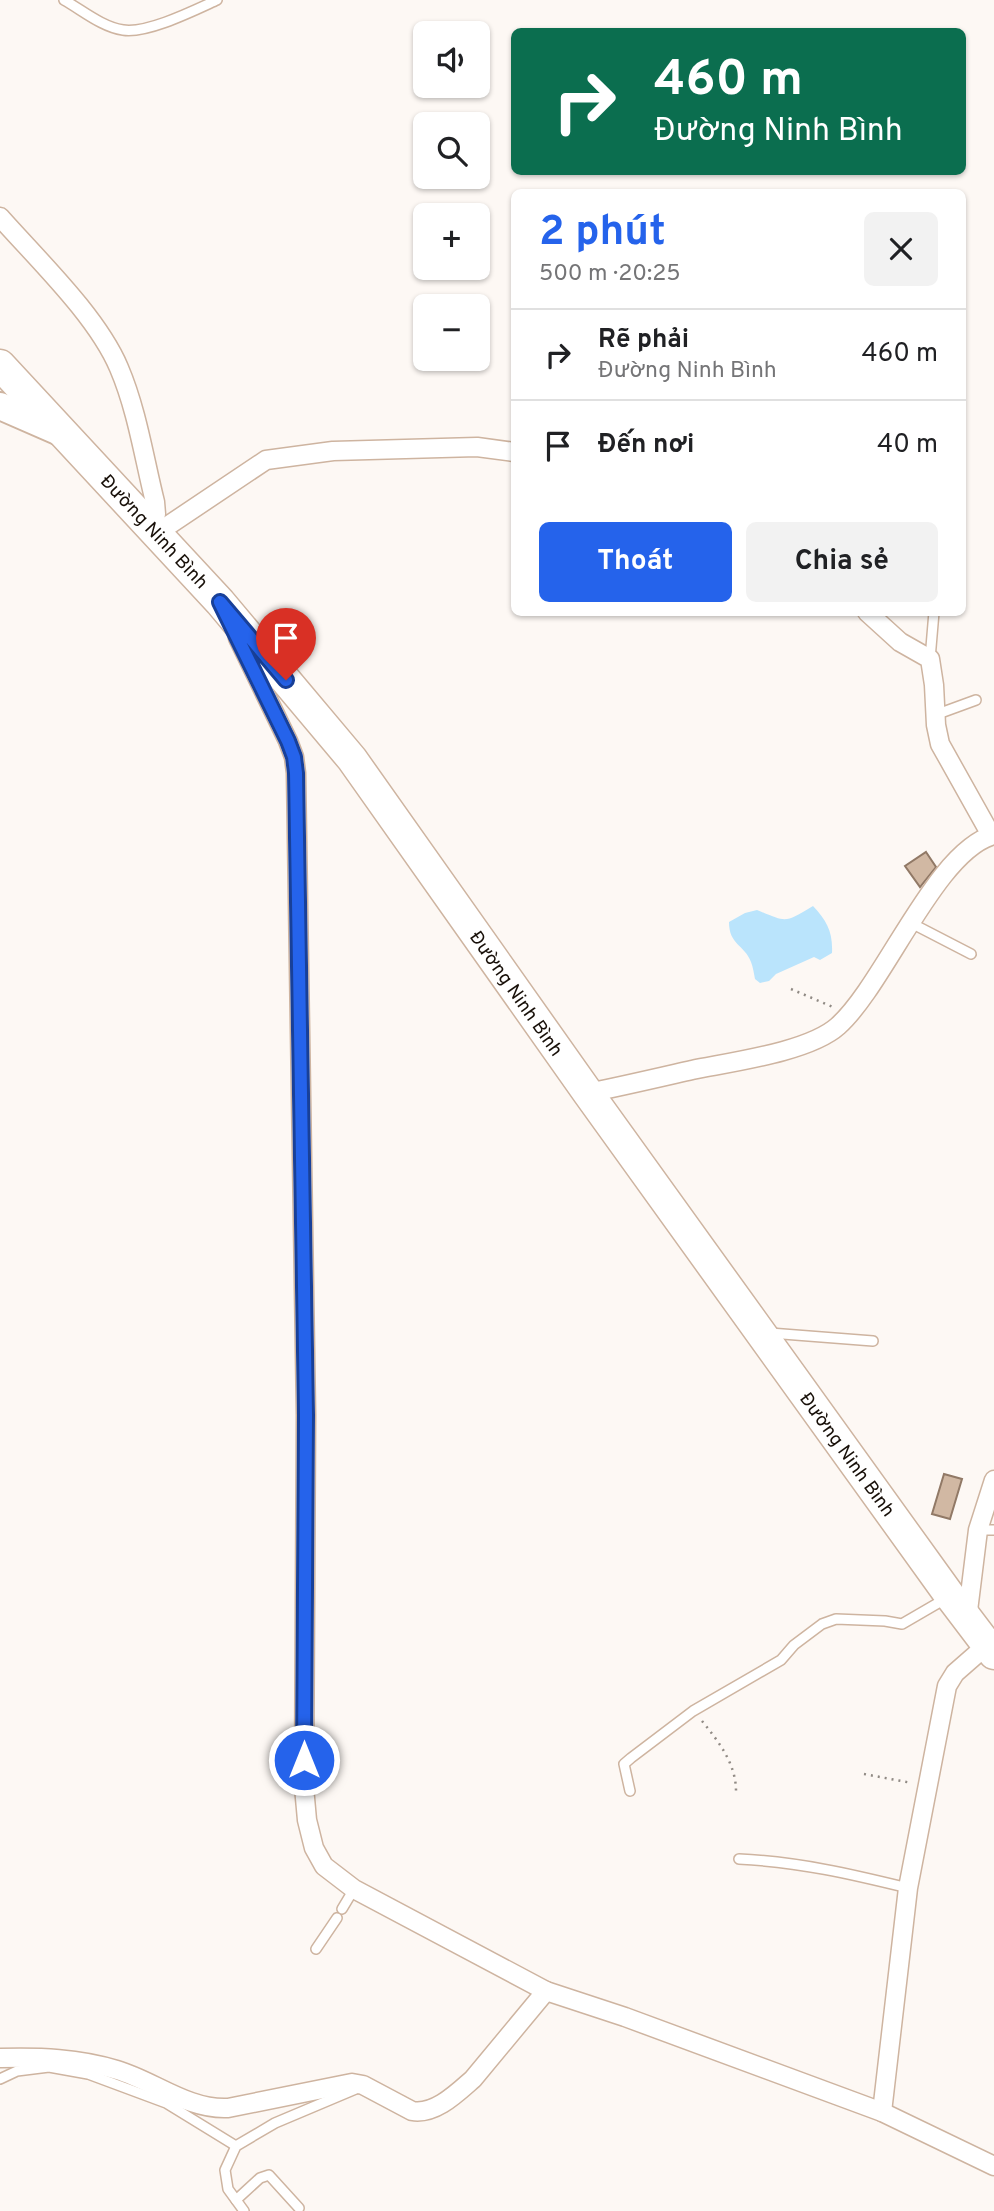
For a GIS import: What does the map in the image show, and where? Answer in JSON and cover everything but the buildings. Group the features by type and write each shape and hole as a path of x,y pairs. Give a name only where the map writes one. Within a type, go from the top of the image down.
{"highway":[{"name":"Đường Ninh Bình","path":"0,365 220,602 352,759 588,1093 978,1629"}],"main road":[{"path":"0,406 64,434"}],"street":[{"path":"0,217 90,322 118,366 131,403 155,502 154,529"},
{"path":"154,529 267,460 333,451 477,447 511,452"},
{"path":"220,602 288,741 296,773 306,1415 304,1787 306,1820 314,1848 324,1866 354,1889 545,1991 625,2017 882,2112 994,2166"},
{"path":"588,1093 762,1056 814,1040 838,1026 939,880 970,847 993,835 940,744 930,659 900,642 871,616"},
{"path":"882,2112 908,1888 947,1686 978,1629 986,1530 994,1480"},
{"path":"0,2058 46,2057 82,2061 120,2070 213,2109 344,2083 363,2085 412,2111 429,2111 474,2079 545,1991"}],"lane":[{"path":"64,0 107,25 124,31 141,30 218,0"},
{"path":"930,659 934,616"},
{"path":"935,715 976,700"},
{"path":"911,923 971,954"},
{"path":"761,1332 873,1342"},
{"path":"630,1791 624,1764 648,1743 693,1711 781,1660 794,1645 822,1624 836,1619 875,1620 978,1629"},
{"path":"739,1859 785,1861 826,1868 908,1888"},
{"path":"342,1909 354,1889"},
{"path":"317,1949 337,1918"},
{"path":"0,2079 17,2071 49,2067 88,2074 166,2103 236,2146"},
{"path":"244,2211 228,2189 225,2170 236,2146 275,2123 363,2085"},
{"path":"236,2200 260,2178 269,2175 299,2208"}],"path":[{"path":"791,989 848,1013"},
{"path":"693,1711 716,1739 733,1769 736,1791"},
{"path":"864,1774 929,1786"}],"water":[{"path":"813,906 828,927 832,953 820,960 814,957 776,974 769,981 760,983 755,979 748,956 731,935 729,922 757,910 786,919"}],"route":[{"path":"286,680 220,602 288,741 296,773 306,1415 304,1760"}]}
